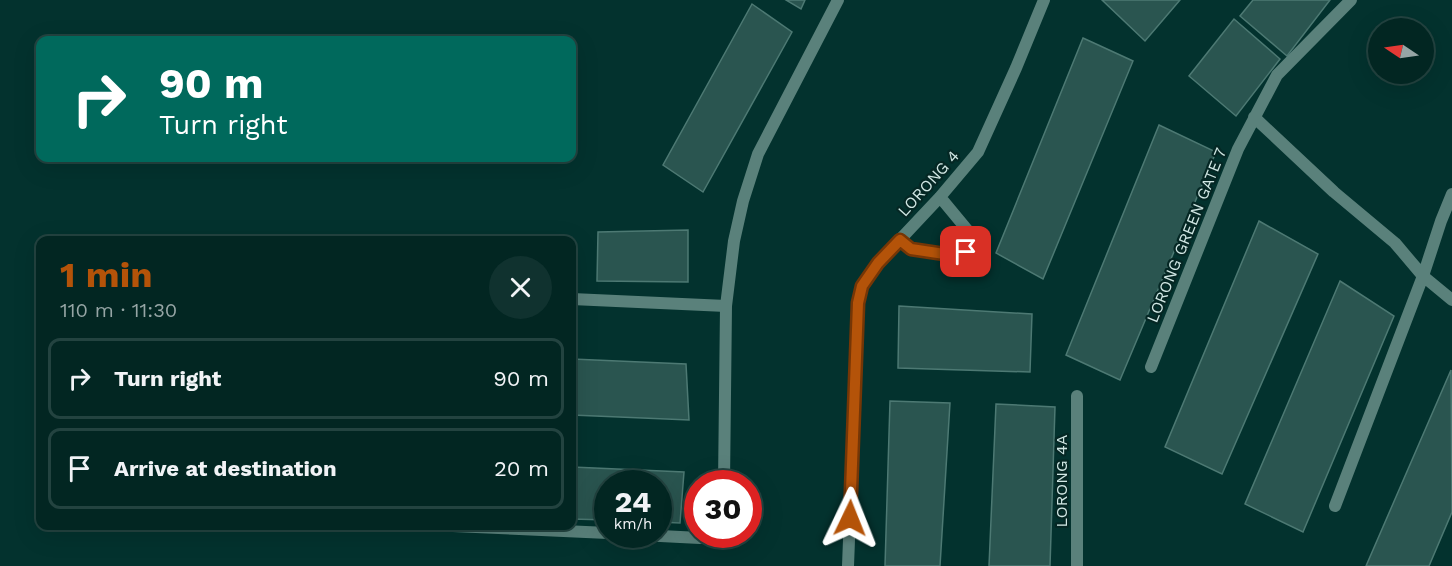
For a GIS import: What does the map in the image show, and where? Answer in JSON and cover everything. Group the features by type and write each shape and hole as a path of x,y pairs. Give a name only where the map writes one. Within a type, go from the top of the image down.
{"street":[{"path":"723,470 726,306 734,241 741,211 759,154 838,0"},
{"name":"LORONG 4","path":"848,566 858,303 862,286 878,263 978,153 1044,0"},
{"name":"LORONG GREEN GATE 7","path":"1151,367 1238,149 1254,117 1277,75 1351,0"},
{"path":"1254,117 1334,192 1395,243 1423,276 1452,300"},
{"path":"1335,506 1452,194"},
{"path":"900,240 911,249 951,255 966,252 972,243 969,232 940,197"},
{"path":"576,299 726,306"},
{"name":"LORONG 4A","path":"1077,396 1077,566"},
{"path":"541,530 594,532"}],"building":[{"path":"786,0 805,0 801,9"},
{"path":"1102,0 1180,0 1145,41"},
{"path":"1253,0 1330,0 1287,56 1240,16"},
{"path":"752,4 792,32 703,192 663,165"},
{"path":"1234,19 1280,59 1236,116 1189,76"},
{"path":"1083,38 1133,61 1043,279 996,253"},
{"path":"1159,125 1216,152 1120,380 1066,355"},
{"path":"1259,221 1318,254 1222,474 1165,447"},
{"path":"688,230 688,282 597,281 598,232"},
{"path":"1340,281 1394,316 1303,532 1245,504"},
{"path":"899,306 1032,314 1030,372 898,368"},
{"path":"576,359 686,364 689,420 576,415"},
{"path":"1451,370 1452,512 1429,566 1366,566"},
{"path":"890,401 950,403 940,566 885,566"},
{"path":"996,404 1055,407 1050,566 989,566"},
{"path":"576,467 639,470 594,470 594,520 576,519"},
{"path":"672,471 684,472 680,523 672,523"}],"route":[{"path":"850,518 858,303 862,286 878,263 900,240 911,249 951,255 966,252"}]}
